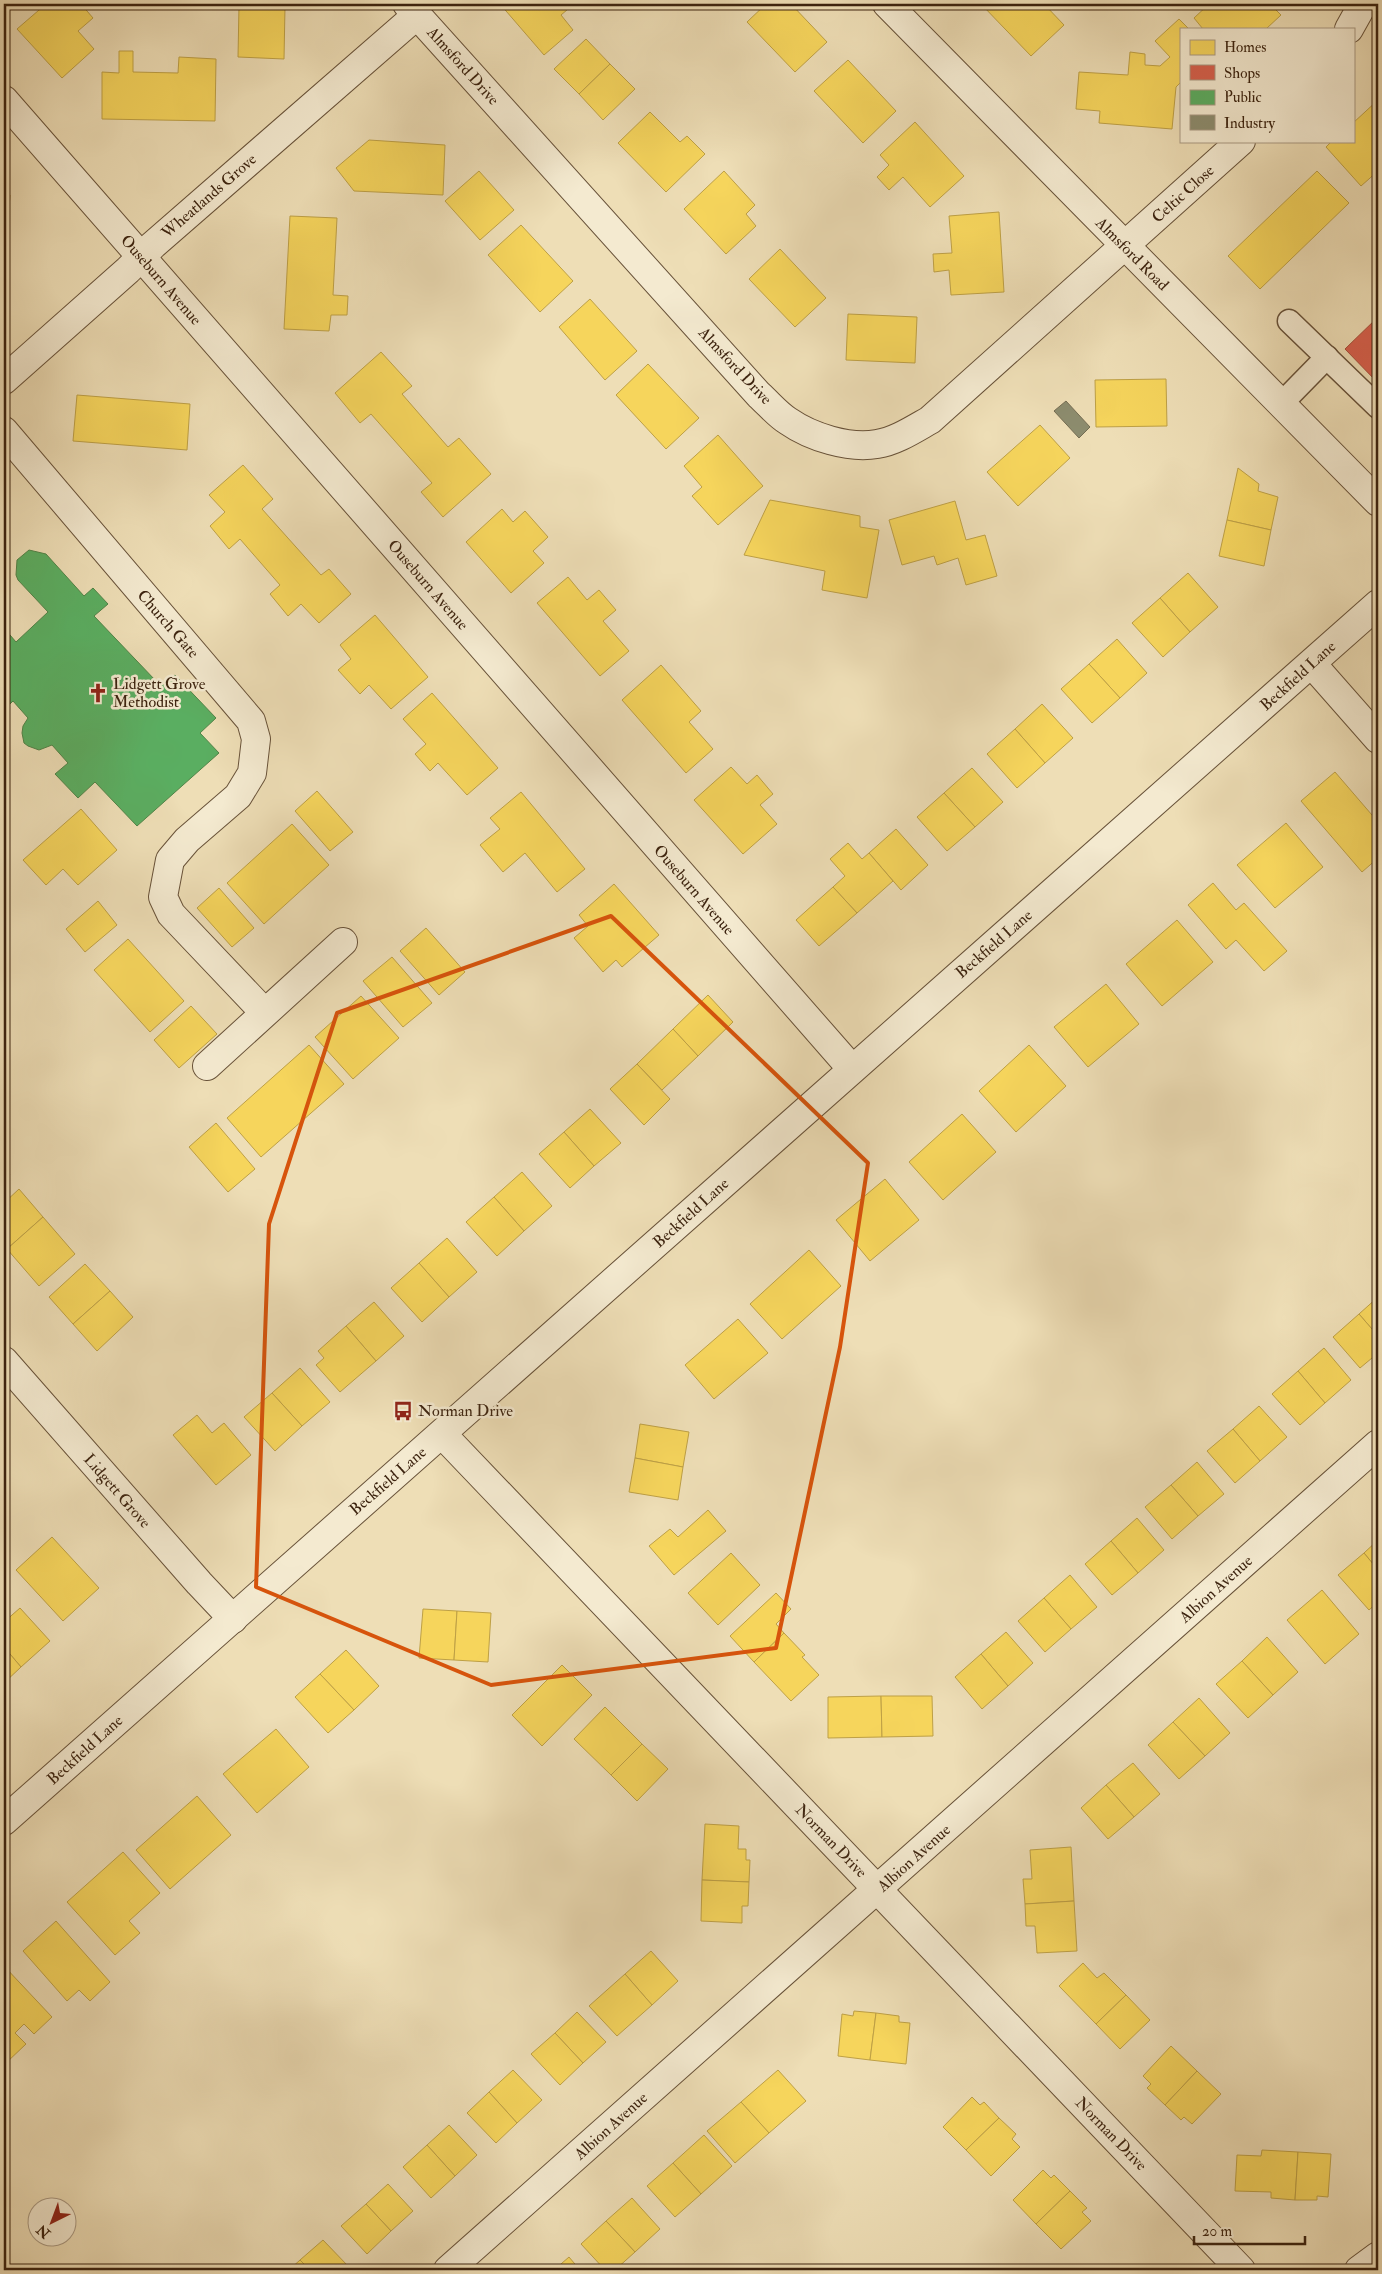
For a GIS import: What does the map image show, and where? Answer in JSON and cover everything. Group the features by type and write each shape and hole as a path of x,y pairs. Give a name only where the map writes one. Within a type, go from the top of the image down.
{"street":[{"name":"Almsford Road","path":"887,4 1378,502"},
{"path":"1350,28 1363,4"},
{"name":"Almsford Drive","path":"412,9 760,395 787,421 815,435 848,443 877,444 906,434 930,420 1125,247"},
{"name":"Wheatlands Grove","path":"4,380 412,9"},
{"name":"Ouseburn Avenue","path":"4,100 852,1069"},
{"name":"Celtic Close","path":"1125,247 1240,142"},
{"name":"Church Gate","path":"4,431 251,721 256,739 252,773 238,796 187,840 170,860 163,897 171,914 264,1012"},
{"name":"Beckfield Lane","path":"4,1822 1378,604"},
{"path":"1312,664 1378,738"},
{"path":"207,1066 343,942"},
{"name":"Lidgett Grove","path":"4,1361 232,1619"},
{"name":"Norman Drive","path":"442,1434 1241,2270"},
{"name":"Albion Avenue","path":"448,2270 1378,1444"},
{"path":"1359,2270 1378,2256"}],"lane":[{"path":"1289,321 1378,407"},
{"path":"1281,404 1327,357"}],"highlighted area":[{"path":"611,916 868,1163 840,1347 776,1648 491,1685 256,1587 269,1224 337,1013"}],"building: Homes":[{"path":"46,4 64,4 69,10 76,4 81,4 93,18 78,31 94,49 62,78 17,29"},
{"path":"500,4 574,4 561,15 573,30 544,55"},
{"path":"766,4 791,4 827,42 795,72 747,22"},
{"path":"981,4 1044,4 1064,25 1031,56"},
{"path":"1209,4 1270,4 1281,15 1267,28 1202,28 1194,18"},
{"path":"239,6 285,7 284,59 238,57"},
{"path":"1179,19 1188,28 1180,28 1180,83 1176,87 1172,129 1099,123 1100,111 1076,109 1079,72 1128,75 1130,52 1145,54 1145,65 1160,66 1170,57 1155,41"},
{"path":"586,39 610,64 579,94 554,69"},
{"path":"119,51 133,51 133,72 178,73 179,57 216,59 215,121 102,119 102,72 119,73"},
{"path":"848,60 896,111 863,143 814,91"},
{"path":"610,64 635,89 603,120 579,94"},
{"path":"1378,100 1378,171 1361,186 1326,147 1331,142 1354,142 1354,122"},
{"path":"650,112 680,142 687,136 705,154 666,192 618,143"},
{"path":"915,122 964,176 930,207 903,177 889,190 877,177 889,165 880,155"},
{"path":"369,140 445,145 443,195 354,191 336,168"},
{"path":"479,171 514,210 480,240 445,201"},
{"path":"724,171 755,205 746,214 756,226 726,254 684,209"},
{"path":"1317,171 1349,203 1260,289 1228,256"},
{"path":"4,194 10,195 4,273"},
{"path":"999,212 1004,292 951,295 949,270 934,272 933,254 952,253 949,216"},
{"path":"290,216 337,218 333,295 348,296 347,315 331,315 329,331 284,329"},
{"path":"521,225 573,281 540,312 488,255"},
{"path":"780,249 826,298 795,327 749,279"},
{"path":"590,299 637,351 605,380 559,327"},
{"path":"848,314 917,317 915,363 846,360"},
{"path":"381,352 412,386 402,394 448,447 459,438 491,474 443,517 421,492 432,483 371,414 360,423 335,393"},
{"path":"648,364 699,418 666,449 616,395"},
{"path":"1166,379 1167,426 1096,427 1095,380"},
{"path":"77,395 190,404 187,450 73,441"},
{"path":"1040,425 1070,458 1018,506 987,472"},
{"path":"718,435 763,486 718,525 692,496 702,487 684,466"},
{"path":"243,465 273,499 262,509 321,575 329,569 351,594 319,623 301,604 288,616 270,594 280,585 240,539 229,549 210,526 225,512 209,495"},
{"path":"1238,468 1259,484 1258,491 1278,497 1271,530 1227,520"},
{"path":"770,500 860,516 860,527 879,530 867,598 822,590 825,571 744,555"},
{"path":"955,501 966,540 985,535 997,576 966,585 958,558 937,565 934,556 902,565 889,520"},
{"path":"502,509 513,522 525,511 548,537 533,551 544,563 511,593 466,542"},
{"path":"1227,520 1271,530 1264,566 1219,556"},
{"path":"1188,573 1218,607 1190,632 1160,598"},
{"path":"568,577 587,600 599,590 616,610 603,621 629,651 600,676 537,603"},
{"path":"1160,598 1190,632 1163,657 1132,623"},
{"path":"375,615 428,677 391,709 369,685 360,694 338,670 351,659 340,645"},
{"path":"1117,639 1147,673 1120,698 1089,664"},
{"path":"1089,664 1120,698 1092,723 1061,689"},
{"path":"661,665 701,711 689,722 713,749 686,773 622,700"},
{"path":"432,693 498,768 467,795 438,763 430,771 415,754 426,744 403,719"},
{"path":"1042,704 1073,738 1045,763 1015,729"},
{"path":"1015,729 1045,763 1017,788 987,754"},
{"path":"731,767 747,784 757,775 773,794 760,805 777,824 743,854 694,800"},
{"path":"972,768 1003,802 975,827 944,793"},
{"path":"1335,772 1378,822 1378,858 1362,872 1301,801"},
{"path":"317,791 353,832 330,851 295,811"},
{"path":"521,792 585,869 557,892 525,853 503,872 480,845 500,829 490,818"},
{"path":"944,793 975,827 947,851 917,817"},
{"path":"81,809 117,850 78,885 63,869 46,885 23,860"},
{"path":"1286,823 1323,867 1275,908 1237,865"},
{"path":"292,824 329,865 264,924 227,883"},
{"path":"896,829 928,865 901,890 869,853"},
{"path":"848,843 862,859 869,853 893,881 857,913 833,887 845,876 830,859"},
{"path":"1213,883 1236,910 1244,903 1287,951 1264,971 1236,940 1226,949 1188,905"},
{"path":"614,884 659,935 622,967 616,960 603,972 574,938 588,926 579,915"},
{"path":"833,887 857,913 819,946 796,920"},
{"path":"219,888 254,928 232,947 197,908"},
{"path":"98,901 117,925 85,952 66,929"},
{"path":"1177,920 1213,962 1162,1006 1126,964"},
{"path":"426,928 465,972 439,995 400,951"},
{"path":"128,939 184,1001 150,1032 94,970"},
{"path":"392,957 432,1003 403,1027 363,981"},
{"path":"1106,984 1139,1024 1088,1067 1054,1027"},
{"path":"708,995 733,1022 698,1056 673,1029"},
{"path":"361,996 399,1038 353,1079 315,1037"},
{"path":"191,1006 217,1034 179,1068 154,1040"},
{"path":"673,1029 698,1056 662,1090 637,1064"},
{"path":"309,1045 344,1084 261,1157 227,1118"},
{"path":"1029,1045 1066,1086 1016,1132 979,1091"},
{"path":"637,1064 670,1099 644,1125 610,1089"},
{"path":"590,1109 621,1143 594,1166 564,1132"},
{"path":"962,1114 996,1152 943,1200 909,1162"},
{"path":"216,1123 255,1169 228,1192 189,1147"},
{"path":"564,1132 594,1166 570,1188 539,1154"},
{"path":"4,1168 10,1175 4,1181"},
{"path":"522,1172 552,1206 524,1231 494,1197"},
{"path":"885,1179 919,1220 870,1261 836,1220"},
{"path":"19,1189 43,1217 7,1249 4,1246 4,1203"},
{"path":"494,1197 524,1231 497,1256 466,1222"},
{"path":"43,1217 75,1254 39,1286 7,1249"},
{"path":"447,1238 477,1272 449,1297 419,1263"},
{"path":"809,1250 841,1286 782,1339 750,1304"},
{"path":"419,1263 449,1297 422,1322 391,1288"},
{"path":"85,1264 110,1291 73,1324 49,1297"},
{"path":"110,1291 133,1317 97,1351 73,1324"},
{"path":"1378,1297 1378,1336 1359,1314"},
{"path":"374,1302 404,1336 376,1361 346,1326"},
{"path":"1359,1314 1378,1336 1378,1353 1360,1368 1333,1337"},
{"path":"738,1319 768,1353 714,1399 685,1365"},
{"path":"346,1326 376,1361 340,1392 316,1365 324,1358 318,1351"},
{"path":"1324,1348 1351,1380 1325,1403 1298,1371"},
{"path":"300,1368 330,1402 302,1426 272,1393"},
{"path":"1298,1371 1325,1403 1300,1425 1272,1394"},
{"path":"272,1393 302,1426 275,1451 244,1417"},
{"path":"1259,1406 1287,1437 1260,1461 1233,1429"},
{"path":"197,1415 212,1433 224,1423 251,1455 216,1485 173,1435"},
{"path":"640,1424 689,1432 683,1467 635,1458"},
{"path":"1233,1429 1260,1461 1235,1483 1207,1451"},
{"path":"635,1458 683,1467 678,1500 629,1492"},
{"path":"1197,1462 1224,1494 1198,1516 1171,1485"},
{"path":"1171,1485 1198,1516 1172,1539 1145,1507"},
{"path":"708,1510 726,1531 674,1575 649,1546 670,1529 678,1537"},
{"path":"1137,1518 1164,1550 1138,1573 1111,1541"},
{"path":"52,1537 99,1588 63,1621 16,1570"},
{"path":"1378,1540 1378,1570 1364,1553"},
{"path":"1111,1541 1138,1573 1112,1595 1085,1564"},
{"path":"731,1553 760,1585 718,1625 688,1593"},
{"path":"1364,1553 1378,1570 1378,1602 1369,1610 1338,1575"},
{"path":"1070,1575 1097,1607 1071,1629 1044,1598"},
{"path":"1322,1590 1359,1634 1325,1664 1287,1620"},
{"path":"776,1593 791,1609 776,1624 784,1633 754,1662 730,1636"},
{"path":"1044,1598 1071,1629 1045,1652 1018,1621"},
{"path":"20,1608 50,1641 21,1667 4,1647 4,1622"},
{"path":"423,1609 457,1611 454,1660 419,1658"},
{"path":"457,1611 491,1613 488,1662 454,1660"},
{"path":"1006,1632 1033,1663 1008,1686 981,1654"},
{"path":"784,1633 805,1655 802,1657 819,1675 791,1701 754,1662"},
{"path":"1267,1637 1298,1672 1273,1695 1242,1661"},
{"path":"4,1647 21,1667 4,1683"},
{"path":"346,1650 379,1686 354,1710 320,1674"},
{"path":"981,1654 1008,1686 982,1709 955,1677"},
{"path":"1242,1661 1273,1695 1248,1718 1216,1684"},
{"path":"562,1665 592,1695 542,1746 512,1715"},
{"path":"320,1674 354,1710 328,1733 295,1697"},
{"path":"881,1696 882,1737 828,1738 828,1697"},
{"path":"881,1696 932,1696 933,1736 882,1737"},
{"path":"1199,1698 1230,1733 1205,1756 1173,1722"},
{"path":"605,1707 642,1744 611,1775 574,1739"},
{"path":"1173,1722 1205,1756 1179,1779 1148,1745"},
{"path":"276,1729 309,1767 257,1813 223,1774"},
{"path":"642,1744 668,1769 637,1801 611,1775"},
{"path":"1133,1763 1160,1794 1134,1817 1106,1785"},
{"path":"1106,1785 1134,1817 1108,1839 1081,1808"},
{"path":"197,1796 231,1835 170,1889 136,1850"},
{"path":"705,1824 739,1826 738,1849 746,1849 746,1860 750,1860 749,1882 702,1880"},
{"path":"1071,1847 1074,1901 1025,1904 1023,1879 1032,1879 1030,1850"},
{"path":"123,1852 160,1893 129,1921 140,1933 115,1955 67,1902"},
{"path":"702,1880 749,1882 748,1906 742,1906 742,1923 701,1921"},
{"path":"1074,1901 1077,1951 1037,1953 1035,1926 1026,1926 1025,1904"},
{"path":"56,1921 110,1982 90,2001 79,1990 67,2001 23,1951"},
{"path":"651,1951 678,1981 652,2005 625,1974"},
{"path":"1083,1963 1097,1978 1104,1973 1126,1995 1096,2024 1059,1986"},
{"path":"4,1966 52,2017 34,2034 24,2024 15,2033 26,2044 6,2063 4,2061"},
{"path":"625,1974 652,2005 617,2036 589,2006"},
{"path":"1126,1995 1150,2020 1120,2049 1096,2024"},
{"path":"854,2011 876,2013 870,2060 838,2056 842,2014 853,2016"},
{"path":"577,2012 606,2042 583,2063 555,2033"},
{"path":"876,2013 899,2016 899,2022 910,2023 906,2064 870,2060"},
{"path":"555,2033 583,2063 560,2085 531,2054"},
{"path":"1171,2046 1197,2071 1165,2105 1147,2088 1151,2084 1143,2076"},
{"path":"513,2070 542,2100 517,2123 489,2092"},
{"path":"778,2070 806,2101 769,2133 741,2102"},
{"path":"1197,2071 1221,2094 1192,2124 1184,2117 1181,2120 1165,2105"},
{"path":"489,2092 517,2123 496,2143 467,2113"},
{"path":"972,2097 980,2105 984,2102 999,2118 966,2150 943,2127"},
{"path":"741,2102 769,2133 735,2163 707,2131"},
{"path":"999,2118 1016,2134 1012,2139 1020,2147 991,2176 966,2150"},
{"path":"449,2125 477,2155 455,2176 427,2145"},
{"path":"704,2135 732,2166 701,2194 673,2163"},
{"path":"427,2145 455,2176 431,2198 403,2167"},
{"path":"1262,2150 1298,2152 1295,2200 1271,2198 1271,2192 1235,2191 1237,2155 1261,2156"},
{"path":"1298,2152 1331,2154 1328,2197 1317,2196 1317,2200 1295,2200"},
{"path":"673,2163 701,2194 675,2217 647,2186"},
{"path":"1043,2170 1051,2178 1054,2175 1070,2191 1036,2224 1013,2200"},
{"path":"388,2184 413,2211 391,2231 366,2204"},
{"path":"1070,2191 1087,2208 1082,2212 1091,2221 1061,2249 1036,2224"},
{"path":"632,2198 660,2229 635,2252 606,2221"},
{"path":"366,2204 391,2231 367,2254 341,2226"},
{"path":"606,2221 635,2252 615,2270 605,2270 581,2244"},
{"path":"323,2240 348,2266 344,2270 310,2270 300,2260"},
{"path":"569,2257 580,2270 554,2270"},
{"path":"300,2260 310,2270 289,2270"}],"building: Shops":[{"path":"1378,317 1378,383 1345,349"}],"building: Public":[{"name":"Lidgett Grove Methodist","path":"29,550 46,554 84,596 93,588 108,604 94,616 156,681 158,679 163,685 175,675 216,718 200,733 219,753 137,826 95,782 78,798 55,774 68,763 52,745 39,750 24,743 23,726 28,718 13,701 4,710 4,628 16,642 48,612 18,580 16,575 17,560"}],"building: Industry":[{"path":"1066,401 1090,427 1079,438 1054,411"}],"place":[{"name":"Lidgett Grove Methodist","path":"98,693"},
{"name":"Norman Drive","path":"403,1411"}]}
